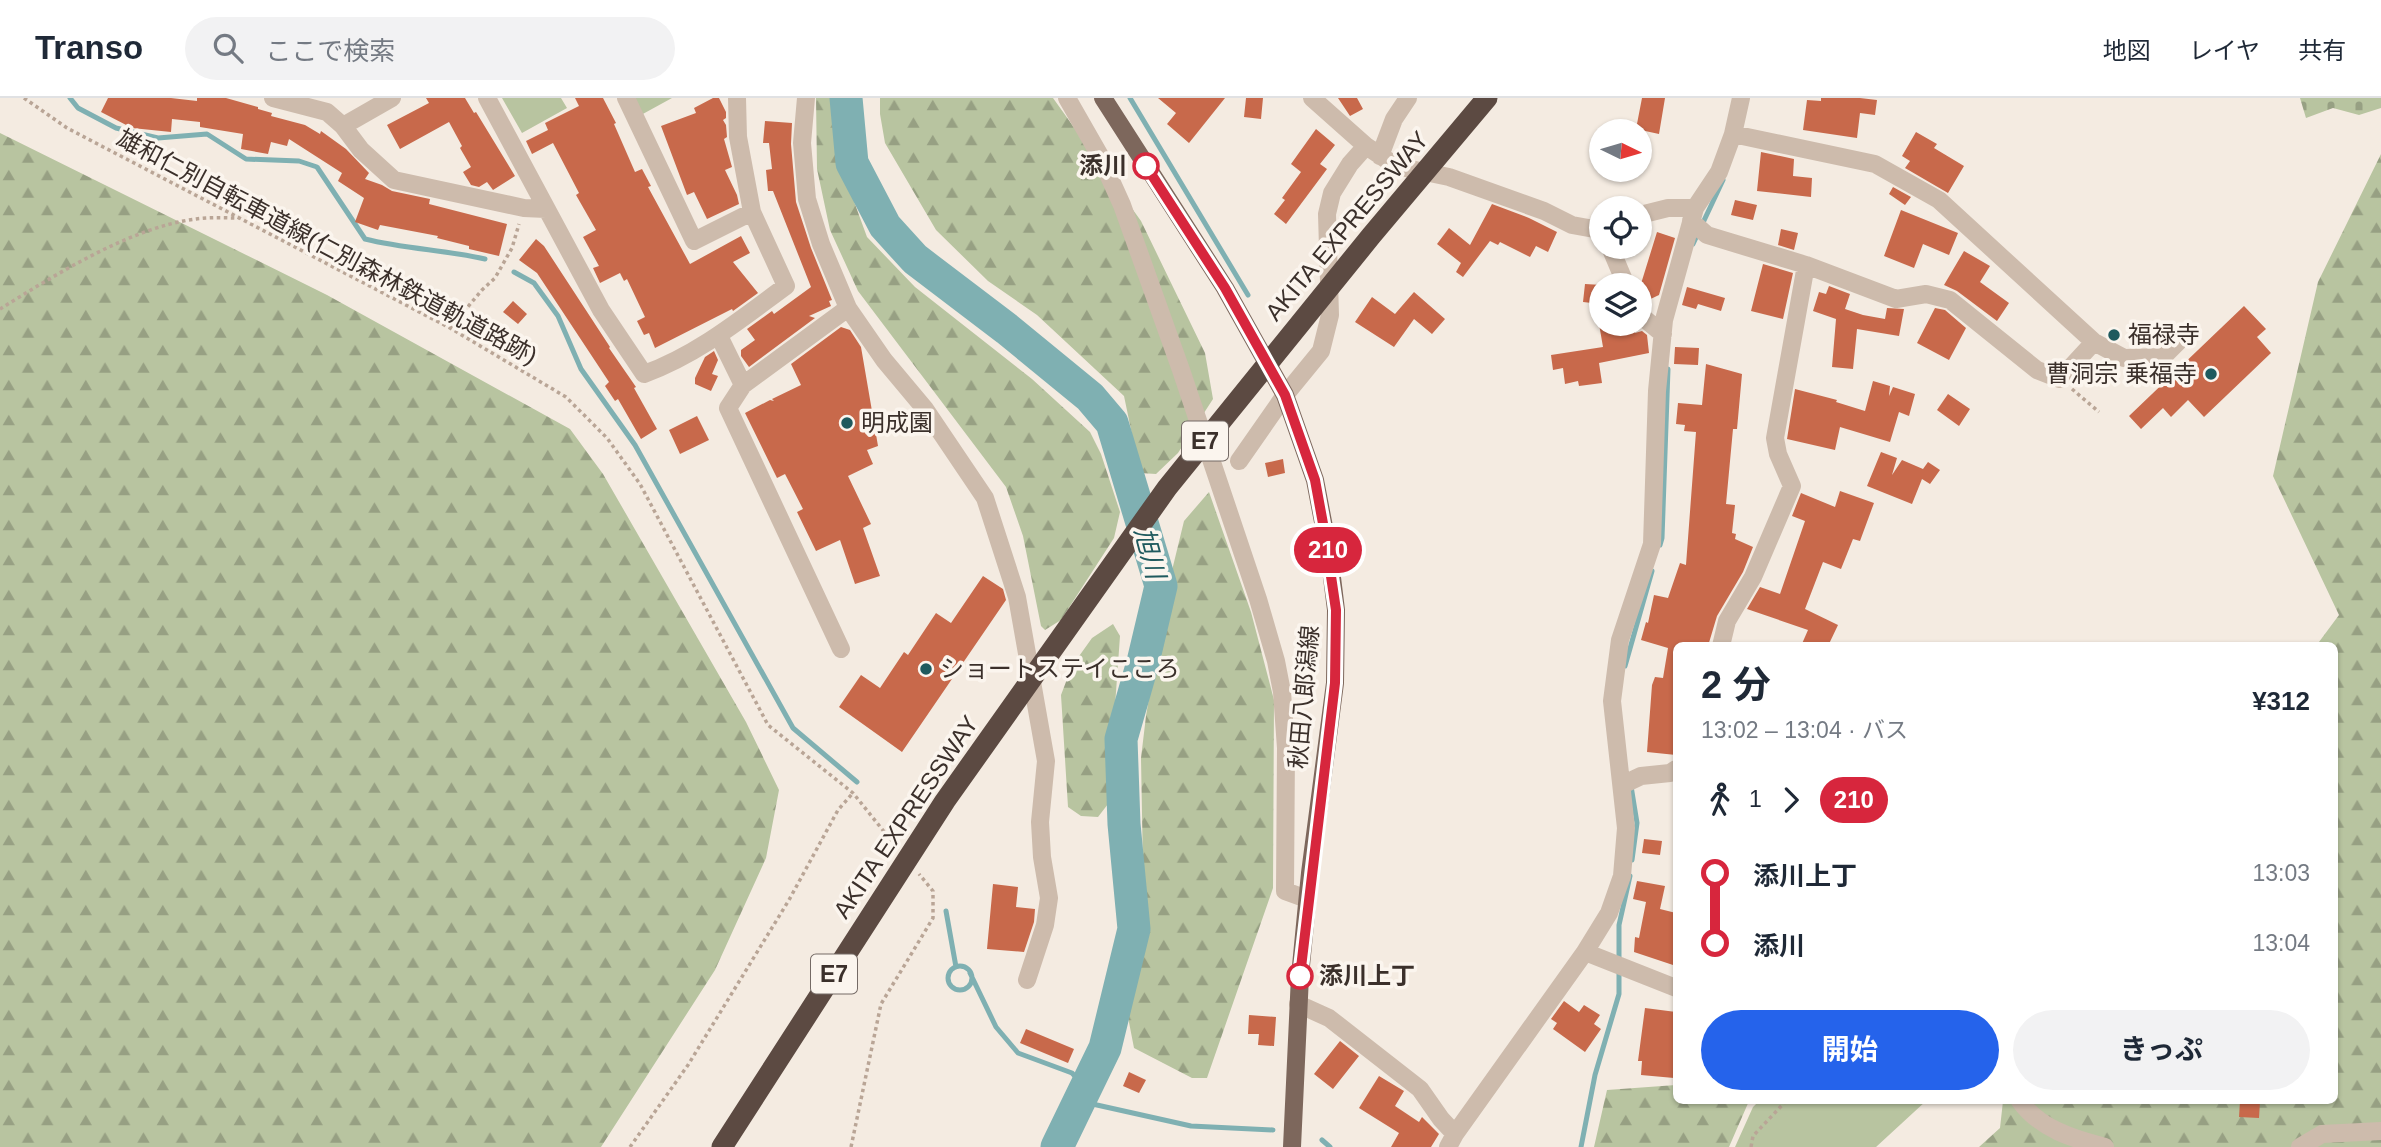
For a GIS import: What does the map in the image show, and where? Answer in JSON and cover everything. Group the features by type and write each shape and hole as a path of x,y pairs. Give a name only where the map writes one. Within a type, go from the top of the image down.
{"highway":[{"name":"AKITA EXPRESSWAY","path":"722,1147 945,801 1167,488 1371,236 1488,98"}],"main road":[{"name":"秋田八郎潟線","path":"1103,98 1225,288 1285,395 1315,480 1329,554 1336,610 1335,683 1307,899 1298,1004 1292,1147"}],"street":[{"path":"273,98 327,112 343,126 361,150 394,180 524,208 546,209"},
{"path":"343,126 371,103 392,98"},
{"path":"487,98 601,310 644,374 666,366 719,336 786,286 752,212 738,137 737,98"},
{"path":"626,98 694,241 752,212"},
{"path":"806,98 802,143 807,199 821,244 848,307 884,360 925,409 985,498 1017,597 1046,761 1041,822 1042,857 1049,898 1045,925 1027,980"},
{"path":"1067,98 1099,154 1122,205 1258,599 1282,692 1286,748 1285,891 1307,899"},
{"path":"1312,98 1373,151 1396,166 1449,177 1544,211 1572,225 1589,228"},
{"path":"1239,461 1285,395 1321,351 1330,315 1327,214 1332,193 1350,164 1373,151 1408,98"},
{"path":"1298,1004 1329,1018 1420,1089 1441,1119 1452,1141 1585,952 1609,912 1622,876 1628,782 1612,701 1619,640 1652,544 1657,391 1664,320 1697,221 1736,135 1741,98"},
{"path":"1736,135 1875,164 1939,200 2094,342 2124,358 2163,357 2183,336"},
{"path":"1652,212 1668,208 1896,299 1926,294 1950,300 2037,370 2060,379 2094,342"},
{"path":"1722,642 1727,621 1753,577 1792,486 1777,454 1775,438 1806,265"},
{"path":"841,649 728,408 743,385 848,307"},
{"path":"1652,325 1662,334"},
{"path":"719,336 743,385"},
{"path":"1628,782 1641,776 1673,773"},
{"path":"1585,952 1673,987"},
{"path":"2022,1104 2029,1113 2069,1138 2105,1147"},
{"path":"2300,1147 2322,1135 2381,1131"}],"path":[{"name":"雄和仁別自転車道線(仁別森林鉄道軌道路跡)","path":"24,98 66,128 450,328 566,397 607,438 640,484 768,725 853,793 901,852"},
{"path":"450,328 495,278 512,248 524,208"},
{"path":"0,309 53,276 103,250 154,229 196,219 240,218"},
{"path":"2060,379 2099,412"},
{"path":"630,1147 688,1065 789,900 838,810 853,793"},
{"path":"851,1147 881,1004 933,918 933,891 917,872"},
{"path":"1751,1147 1753,1136 1783,1104"}],"green space":[{"path":"502,98 561,98 567,108 522,133"},
{"path":"633,98 672,98 641,115"},
{"path":"816,98 837,98 841,166 867,237 915,287 1032,379 1090,432 1101,454 1120,512 1114,538 1061,620 1045,630 1041,626 1023,536 1006,487 858,291 830,230 817,169"},
{"path":"880,98 1053,98 1141,221 1205,353 1213,399 1178,453 1156,474 1140,473 1124,396 1037,315 988,281 936,230 885,143"},
{"path":"2300,98 2381,98 2381,108 2359,115 2333,108 2306,118"},
{"path":"0,133 327,295 570,429 603,474 746,722 779,790 766,858 715,970 601,1147 0,1147"},
{"path":"2381,154 2381,1147 1979,1147 2000,1128 2003,1104 2338,1104 2338,642 2319,642 2339,615 2273,476 2318,282"},
{"path":"1209,492 1251,612 1274,700 1273,888 1207,1078 1192,1078 1134,1048 1127,1012 1144,925 1141,758 1146,716 1167,591 1184,521"},
{"path":"1113,624 1120,636 1108,804 1098,817 1081,816 1068,807 1061,695 1072,666 1092,638"},
{"path":"1673,1085 1673,1104 1748,1104 1729,1147 1594,1147 1607,1090"},
{"path":"1756,1104 1923,1104 1876,1147 1735,1147"}],"building":[{"path":"108,98 171,98 197,101 197,98 226,98 258,107 272,113 271,116 305,125 320,134 321,131 346,149 369,173 365,179 392,191 430,199 429,204 507,224 499,256 469,249 469,246 437,238 438,236 380,225 378,230 355,222 364,198 338,181 342,173 289,139 287,146 271,142 268,154 241,149 243,134 200,127 200,122 172,119 171,132 132,128 101,112"},
{"path":"426,98 465,98 515,176 493,190 487,182 479,187 471,185 463,172 471,167 449,122 400,149 387,125 429,103"},
{"path":"575,98 603,98 635,172 642,169 651,186 648,187 690,264 741,236 750,253 733,262 758,293 733,311 732,309 655,348 649,333 644,335 637,321 645,317 627,279 624,281 620,273 600,283 593,268 599,266 583,237 596,230 576,195 579,193 553,143 532,154 526,141 548,130 545,123 579,106"},
{"path":"713,98 719,98 726,112 726,118 723,120 727,137 724,139 732,167 725,170 739,204 707,219 694,192 687,195 661,126 696,113 694,108"},
{"path":"1158,98 1225,98 1189,143 1167,124 1176,113"},
{"path":"1246,98 1263,98 1261,119 1244,117"},
{"path":"1338,98 1357,98 1363,109 1350,116"},
{"path":"1642,98 1665,98 1659,134 1652,132 1652,119 1638,119"},
{"path":"1821,98 1877,100 1875,115 1860,113 1857,138 1803,130 1807,100 1821,101"},
{"path":"765,121 792,123 796,202 832,300 829,301 831,306 809,316 815,318 749,367 741,356 741,350 755,340 747,329 772,311 774,314 811,287 773,191 768,191 766,170 772,169 769,143 763,143"},
{"path":"1316,129 1335,145 1320,164 1327,169 1286,224 1274,214 1301,172 1291,164"},
{"path":"1916,132 1937,144 1934,148 1964,166 1948,193 1905,168 1910,161 1902,156"},
{"path":"1761,152 1794,159 1793,176 1812,178 1811,197 1757,191"},
{"path":"1893,187 1911,197 1905,205 1889,194"},
{"path":"1735,200 1757,205 1753,220 1731,215"},
{"path":"1492,204 1557,232 1548,252 1536,246 1530,257 1500,242 1498,245 1490,241 1463,277 1456,272 1461,263 1437,244 1449,228 1470,245"},
{"path":"1901,210 1958,233 1949,255 1923,244 1914,268 1884,256"},
{"path":"1781,229 1798,233 1794,250 1778,245"},
{"path":"1657,232 1675,238 1659,295 1652,298 1652,273 1644,273 1649,259 1652,259"},
{"path":"536,239 544,246 636,387 634,388 657,429 641,439 618,399 615,401 605,386 609,382 537,273 519,260"},
{"path":"1964,251 1990,266 1980,282 2009,303 1997,321 1957,291 1944,285"},
{"path":"1763,264 1793,273 1783,319 1751,311"},
{"path":"1585,284 1589,284 1589,303 1583,302"},
{"path":"1829,286 1850,294 1845,309 1863,315 1885,319 1887,308 1904,309 1899,336 1857,329 1853,369 1832,367 1836,319 1813,311 1819,292 1826,294"},
{"path":"1687,287 1725,298 1721,311 1698,304 1696,309 1682,305"},
{"path":"1414,292 1445,319 1432,334 1414,319 1394,347 1355,322 1372,297 1395,314"},
{"path":"513,301 527,314 518,324 503,312"},
{"name":"曹洞宗 乗福寺","path":"2244,306 2266,329 2257,337 2271,353 2204,417 2188,400 2171,417 2163,408 2141,429 2129,416"},
{"path":"1935,308 1945,310 1966,328 1949,360 1917,343"},
{"name":"明成園","path":"841,327 850,330 861,347 878,446 867,450 873,464 848,476 871,524 863,528 880,576 855,584 840,540 816,551 797,512 803,509 785,474 777,478 745,413 770,400 774,401 772,399 801,385 791,364"},
{"path":"1601,336 1647,336 1649,353 1599,363 1602,383 1579,386 1578,381 1565,384 1563,368 1553,370 1551,355 1603,347"},
{"path":"1675,347 1699,348 1698,365 1674,364"},
{"path":"714,351 718,360 712,374 718,376 711,391 695,384 695,378 705,357"},
{"path":"1706,364 1742,374 1737,429 1733,429 1726,504 1735,505 1732,533 1736,534 1735,539 1753,547 1743,572 1717,616 1709,642 1673,642 1673,755 1647,752 1652,685 1655,677 1663,678 1668,648 1641,640 1654,595 1668,598 1680,563 1686,565 1696,432 1684,431 1685,425 1676,424 1678,403 1702,405"},
{"path":"1873,381 1890,386 1889,396 1893,387 1915,394 1909,416 1899,412 1890,442 1840,427 1835,450 1787,439 1795,389 1865,411"},
{"path":"1948,394 1970,409 1959,426 1937,410"},
{"path":"697,416 709,440 680,454 669,430"},
{"path":"1881,452 1897,458 1892,475 1902,460 1923,469 1928,462 1940,470 1930,484 1922,479 1912,504 1867,486"},
{"path":"1283,459 1285,473 1268,477 1265,463"},
{"path":"1840,491 1874,503 1860,541 1853,539 1841,569 1823,562 1805,609 1838,625 1830,642 1803,642 1808,630 1747,609 1760,587 1780,594 1805,521 1792,516 1801,493 1835,507"},
{"name":"ショートステイこころ","path":"983,576 1003,589 1006,600 902,752 839,707 861,675 880,688 904,652 908,655 936,613 951,623"},
{"path":"1644,839 1662,841 1660,855 1642,853"},
{"path":"1637,881 1665,886 1660,909 1673,912 1673,965 1634,952 1635,937 1639,938 1646,902 1633,899"},
{"path":"993,884 1018,887 1016,907 1035,909 1034,922 1024,952 987,949"},
{"path":"1564,1001 1579,1012 1584,1005 1600,1015 1594,1024 1601,1029 1585,1052 1553,1029 1557,1023 1551,1019"},
{"path":"1645,1008 1673,1012 1673,1078 1641,1075 1642,1061 1638,1061"},
{"path":"1249,1015 1276,1017 1274,1046 1258,1045 1259,1034 1248,1034"},
{"path":"1026,1029 1074,1049 1068,1063 1020,1043"},
{"path":"1340,1041 1359,1056 1333,1089 1314,1074"},
{"path":"1129,1072 1146,1080 1139,1093 1123,1086"},
{"path":"1379,1076 1404,1091 1395,1106 1419,1122 1422,1117 1439,1134 1431,1147 1391,1147 1399,1133 1359,1108"},
{"path":"2240,1104 2260,1104 2259,1118 2239,1117"}],"waterway":[{"path":"70,98 78,108 116,128 158,138 207,134 246,159 299,161 317,167 365,239 485,259"},
{"name":"旭川","path":"846,98 852,163 885,226 915,259 1090,397 1112,423 1161,586 1121,739 1124,824 1134,929 1105,1048 1057,1147"},
{"path":"1130,98 1248,295"},
{"path":"1693,244 1723,180"},
{"path":"514,272 534,283 558,316 581,369 635,445 793,728 857,782"},
{"path":"1660,545 1668,369"},
{"path":"1625,666 1652,571"},
{"path":"1631,786 1637,823 1632,860"},
{"path":"1581,1147 1595,1075 1619,994 1619,925 1630,876"},
{"path":"946,911 956,967"},
{"path":"960,966 968,970 972,978 968,986 960,990 952,986 948,978 952,970 960,966"},
{"path":"970,973 996,1027 1018,1053 1072,1073 1086,1088"},
{"path":"1079,1101 1191,1126 1273,1130"},
{"path":"1322,1140 1330,1147"}],"bus line":[{"name":"210","path":"1146,166 1225,288 1285,395 1315,480 1336,610 1335,683 1310,873 1300,976"}],"place":[{"name":"添川","path":"1146,166"},
{"name":"福禄寺","path":"2114,335"},
{"name":"曹洞宗 乗福寺","path":"2211,374"},
{"name":"明成園","path":"847,423"},
{"name":"ショートステイこころ","path":"926,669"},
{"name":"添川上丁","path":"1300,976"}]}
